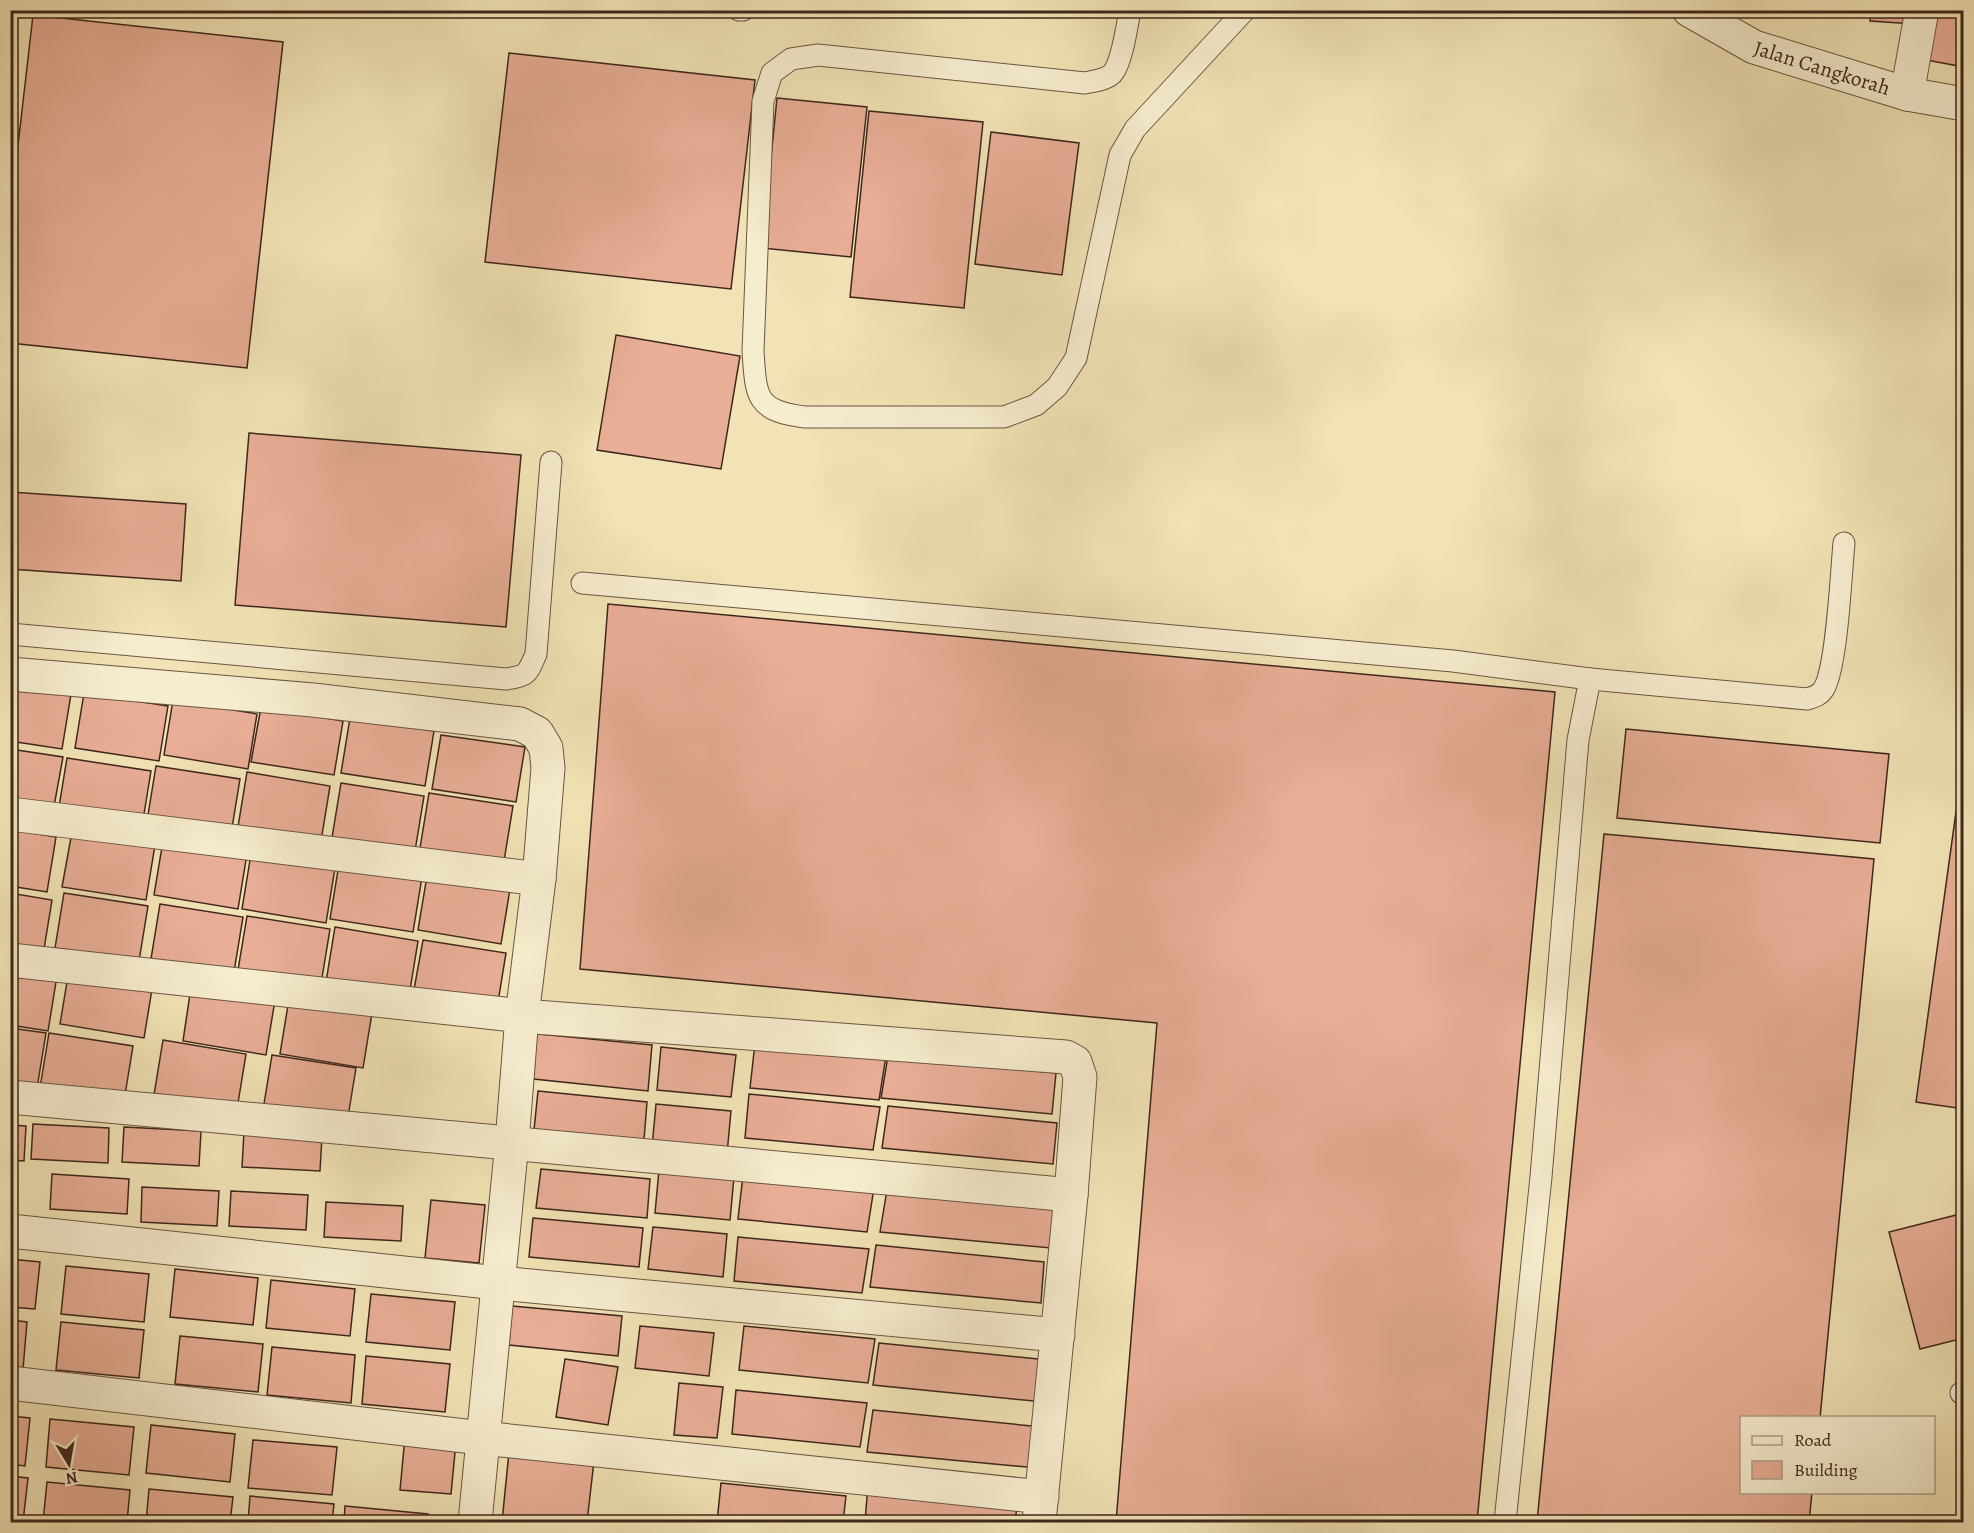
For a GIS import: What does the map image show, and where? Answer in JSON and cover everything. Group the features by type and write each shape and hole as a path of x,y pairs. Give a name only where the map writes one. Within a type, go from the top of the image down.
{"street":[{"name":"Jalan Cangkorah","path":"1689,10 1754,47 1907,94 1964,104"},
{"path":"1907,94 1922,10"},
{"path":"10,674 313,700 520,724 537,733 546,748 548,768 539,879 522,1016 475,1522"},
{"path":"10,814 539,879"},
{"path":"10,960 522,1016 1066,1057 1075,1062 1080,1077 1071,1195 1040,1510 482,1438 10,1383"},
{"path":"10,1097 1071,1195"},
{"path":"10,1231 498,1283 1058,1335"}],"lane":[{"path":"1130,10 1118,61 1112,73 1100,80 1085,83 818,55 791,59 772,73 763,101 753,351 756,388 766,404 783,414 805,417 1004,417 1036,405 1057,387 1076,358 1120,155 1126,142 1135,129 1245,10"},
{"path":"10,634 506,679 520,677 528,673 536,654 551,462"},
{"path":"582,583 1453,661 1590,679 1807,699 1818,695 1824,689 1832,668 1844,543"},
{"path":"1505,1522 1541,1177 1578,740 1590,679"}],"building":[{"path":"1871,10 1915,10 1914,24 1870,21"},
{"path":"1930,10 1964,10 1964,67 1921,59"},
{"path":"33,15 283,42 247,368 10,343 10,215"},
{"path":"509,53 755,80 731,289 485,262"},
{"path":"777,98 867,107 851,257 762,248"},
{"path":"869,111 983,122 964,308 850,297"},
{"path":"991,132 1079,143 1062,275 975,264"},
{"path":"616,335 740,356 721,469 597,450"},
{"path":"249,433 521,455 506,627 235,605"},
{"path":"10,492 186,504 181,581 10,569"},
{"path":"608,604 1555,692 1477,1522 1116,1522 1157,1023 580,969"},
{"path":"10,684 71,694 62,749 10,741"},
{"path":"84,693 168,706 159,761 75,748"},
{"path":"173,700 257,714 248,769 164,755"},
{"path":"261,707 343,721 334,775 251,762"},
{"path":"350,718 434,731 425,786 341,773"},
{"path":"1626,729 1889,754 1880,843 1617,818"},
{"path":"441,735 525,747 516,802 432,789"},
{"path":"10,749 63,757 53,812 10,805"},
{"path":"1964,754 1964,1109 1916,1102"},
{"path":"67,758 151,771 142,826 58,813"},
{"path":"156,766 240,779 231,834 147,821"},
{"path":"247,772 330,786 321,841 238,827"},
{"path":"341,783 424,796 415,851 332,838"},
{"path":"429,793 513,806 504,861 420,848"},
{"path":"10,829 56,837 47,892 10,886"},
{"path":"72,832 155,845 146,900 62,887"},
{"path":"1604,834 1874,859 1820,1416 1740,1416 1740,1494 1812,1494 1809,1522 1537,1522"},
{"path":"163,841 247,854 238,909 154,895"},
{"path":"251,854 335,868 326,923 242,909"},
{"path":"339,864 422,877 413,932 330,919"},
{"path":"427,876 510,889 501,944 418,930"},
{"path":"10,893 52,900 43,955 10,950"},
{"path":"64,893 148,906 139,961 55,948"},
{"path":"160,904 243,917 234,972 151,959"},
{"path":"247,916 330,929 321,984 238,970"},
{"path":"335,927 418,941 409,996 326,982"},
{"path":"423,940 506,953 497,1008 413,995"},
{"path":"10,969 57,976 48,1031 10,1025"},
{"path":"69,970 153,983 144,1038 60,1024"},
{"path":"191,987 275,1000 266,1055 183,1041"},
{"path":"289,999 372,1013 363,1068 280,1054"},
{"path":"10,1028 46,1033 37,1088 10,1084"},
{"path":"49,1033 133,1046 124,1101 40,1088"},
{"path":"529,1033 652,1045 648,1091 524,1078"},
{"path":"163,1040 246,1054 237,1109 154,1095"},
{"path":"755,1043 886,1056 879,1100 750,1088"},
{"path":"661,1047 736,1055 731,1097 657,1090"},
{"path":"272,1055 356,1068 347,1123 263,1110"},
{"path":"888,1056 1056,1073 1052,1114 881,1098"},
{"path":"538,1091 647,1102 644,1140 534,1130"},
{"path":"749,1094 880,1107 873,1150 745,1138"},
{"path":"656,1104 731,1111 727,1154 652,1147"},
{"path":"888,1106 1057,1123 1053,1164 882,1148"},
{"path":"33,1124 109,1128 108,1163 31,1159"},
{"path":"10,1125 26,1126 24,1161 10,1160"},
{"path":"124,1127 201,1131 199,1166 122,1162"},
{"path":"244,1132 322,1136 320,1171 242,1167"},
{"path":"541,1169 650,1179 647,1218 536,1208"},
{"path":"659,1170 734,1177 730,1220 655,1213"},
{"path":"52,1174 129,1179 127,1214 50,1209"},
{"path":"743,1175 874,1188 867,1232 738,1219"},
{"path":"142,1187 219,1191 217,1226 141,1222"},
{"path":"887,1190 1055,1206 1051,1248 880,1232"},
{"path":"231,1191 308,1195 306,1230 229,1226"},
{"path":"431,1200 485,1205 479,1263 425,1258"},
{"path":"326,1202 403,1206 401,1241 324,1237"},
{"path":"1964,1213 1964,1338 1920,1349 1889,1232"},
{"path":"533,1218 643,1228 639,1267 529,1257"},
{"path":"653,1227 727,1234 723,1277 648,1269"},
{"path":"738,1237 869,1249 862,1293 734,1281"},
{"path":"876,1245 1044,1262 1041,1303 870,1287"},
{"path":"10,1259 40,1262 35,1309 10,1307"},
{"path":"66,1266 149,1274 144,1322 61,1314"},
{"path":"175,1269 258,1278 253,1325 170,1317"},
{"path":"271,1280 355,1289 350,1336 266,1328"},
{"path":"371,1294 455,1302 450,1350 366,1342"},
{"path":"512,1306 622,1316 618,1356 509,1345"},
{"path":"10,1320 27,1322 23,1369 10,1368"},
{"path":"61,1322 144,1330 139,1378 56,1370"},
{"path":"640,1326 714,1333 709,1376 635,1368"},
{"path":"744,1326 875,1339 868,1383 739,1370"},
{"path":"180,1336 263,1344 258,1392 175,1384"},
{"path":"879,1343 1048,1360 1044,1402 873,1385"},
{"path":"272,1347 355,1355 351,1403 267,1395"},
{"path":"366,1356 450,1364 445,1412 362,1404"},
{"path":"565,1359 618,1367 608,1425 556,1417"},
{"path":"679,1383 723,1387 717,1438 674,1435"},
{"path":"736,1390 867,1403 860,1447 732,1434"},
{"path":"873,1410 1042,1427 1038,1468 867,1452"},
{"path":"10,1416 30,1418 25,1466 10,1464"},
{"path":"50,1419 134,1427 129,1475 46,1467"},
{"path":"151,1425 235,1434 230,1482 146,1473"},
{"path":"405,1437 456,1442 451,1494 400,1490"},
{"path":"253,1440 337,1447 332,1495 248,1488"},
{"path":"509,1452 594,1461 587,1522 502,1522"},
{"path":"10,1476 28,1478 23,1522 10,1522"},
{"path":"47,1482 130,1490 127,1522 43,1522"},
{"path":"721,1483 846,1496 843,1522 717,1522"},
{"path":"868,1485 1018,1499 1015,1522 865,1522"},
{"path":"149,1489 233,1497 230,1522 146,1522"},
{"path":"250,1496 334,1504 332,1522 248,1522"},
{"path":"345,1506 428,1514 428,1522 344,1522"}]}
